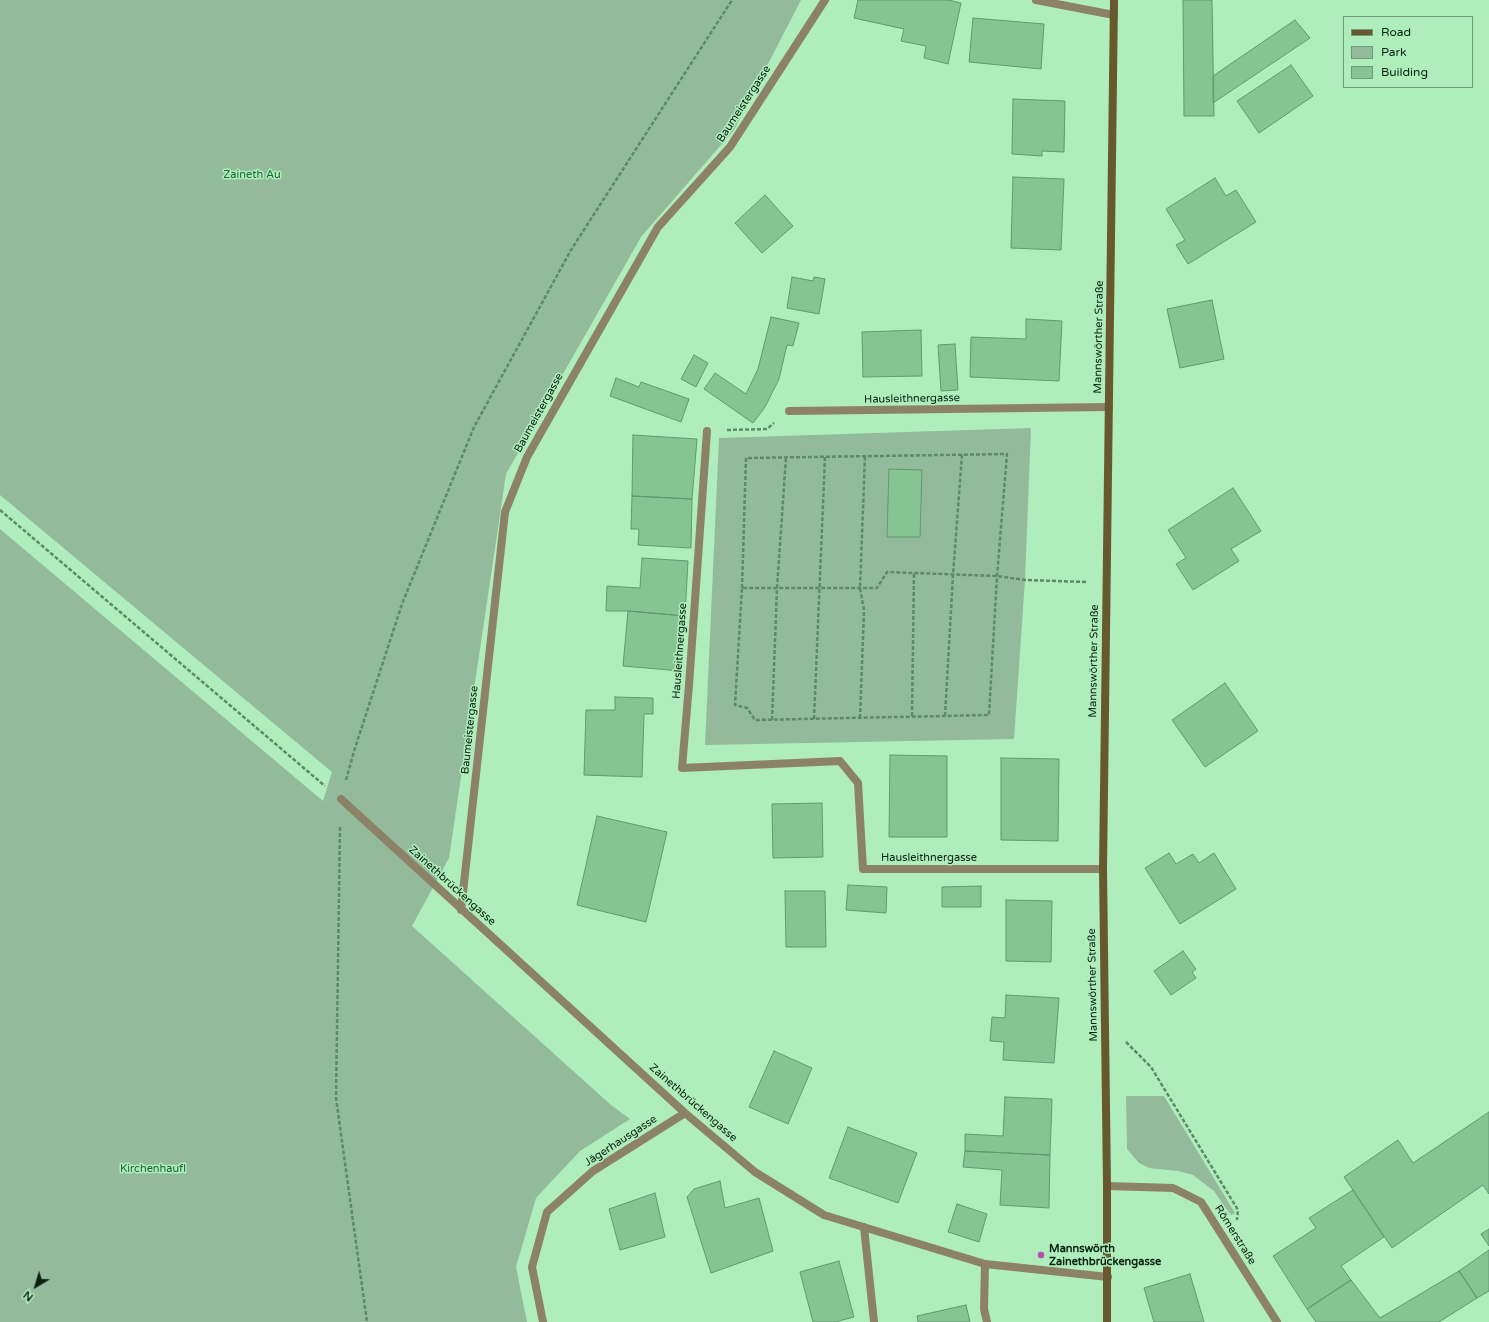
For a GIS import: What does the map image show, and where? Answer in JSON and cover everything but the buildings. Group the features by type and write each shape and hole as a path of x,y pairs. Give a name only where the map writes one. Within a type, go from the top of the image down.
{"main road":[{"name":"Mannswörther Straße","path":"1107,1322 1107,1186 1102,870 1114,0"}],"street":[{"name":"Baumeistergasse","path":"461,910 505,512 527,457 658,227 730,147 825,0"},
{"path":"1036,0 1114,15"},
{"name":"Hausleithnergasse","path":"789,411 1109,408"},
{"name":"Hausleithnergasse","path":"707,432 682,768 840,761 858,783 863,869 1102,870"},
{"name":"Zainethbrückengasse","path":"341,799 685,1113 755,1172 824,1215 985,1264 1108,1277"},
{"name":"Jägerhausgasse","path":"543,1322 532,1267 548,1212 593,1171 685,1113"},
{"name":"Römerstraße","path":"1107,1186 1173,1188 1202,1202 1277,1322"},
{"path":"864,1227 874,1322"},
{"path":"985,1264 984,1309 987,1322"}],"path":[{"path":"368,1322 336,1098 341,799 355,748 402,604 474,427 571,250 732,0"},
{"path":"707,432 767,429 789,411"},
{"path":"1006,454 989,715 755,720 747,708 735,705 742,588 746,458 865,456 1006,454"},
{"path":"945,716 962,455"},
{"path":"860,718 864,610 860,588 865,456"},
{"path":"772,720 777,588 786,457"},
{"path":"814,719 825,457"},
{"path":"0,510 341,799"},
{"path":"742,588 877,588 887,572 997,576 1025,580 1106,582"},
{"path":"912,716 914,573"},
{"path":"1105,1019 1151,1067 1238,1210 1235,1255"}],"green space":[{"path":"0,0 801,0 734,130 641,237 506,474 449,858 412,926 611,1105 630,1119 580,1151 536,1198 516,1267 527,1322 0,1322 0,529 323,801 332,772 0,495"},
{"path":"1031,428 1025,580 1014,739 705,745 719,438"},
{"path":"1126,1096 1164,1096 1235,1213 1231,1215 1214,1191 1193,1175 1178,1171 1149,1168 1139,1163 1127,1149"}],"place":[{"name":"Mannswörth Zainethbrückengasse","path":"1041,1255"}],"park label":[{"name":"Zaineth Au","path":"252,175"},
{"name":"Kirchenhaufl","path":"153,1169"}]}
